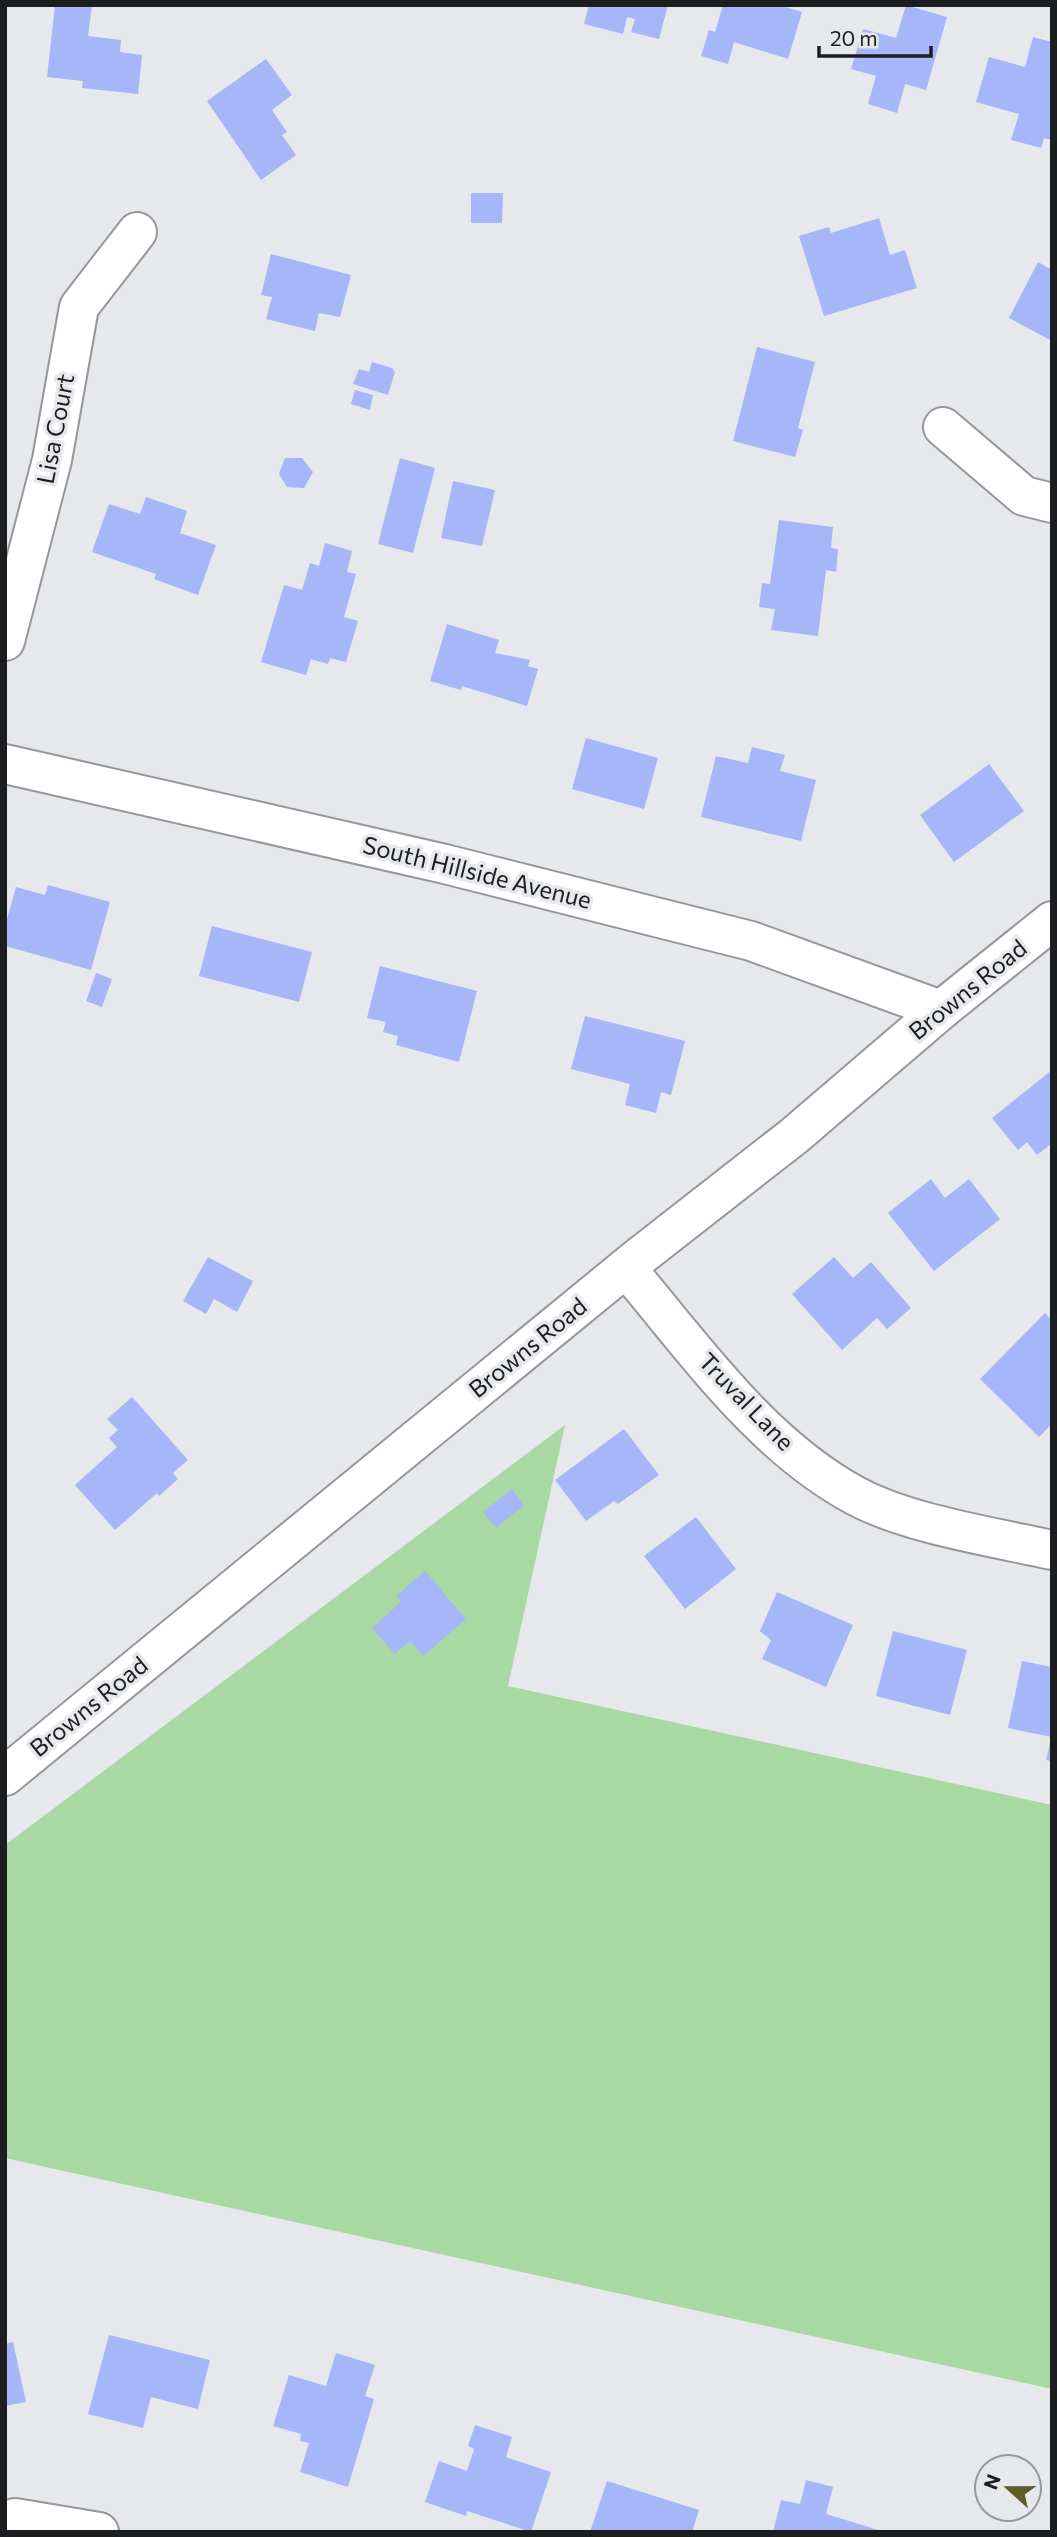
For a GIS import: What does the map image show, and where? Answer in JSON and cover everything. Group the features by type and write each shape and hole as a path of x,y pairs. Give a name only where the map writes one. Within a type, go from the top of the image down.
{"street":[{"name":"Lisa Court","path":"5,642 52,460 79,307 137,232"},
{"path":"943,427 1024,496 1052,503"},
{"name":"South Hillside Avenue","path":"5,764 444,864 751,941 941,1010"},
{"name":"Browns Road","path":"5,1776 626,1268 794,1136 941,1010 1052,921"},
{"name":"Truval Lane","path":"626,1268 733,1393 788,1450 857,1497 926,1521 1052,1550"},
{"path":"5,2526 15,2518 99,2532"}],"green space":[{"path":"565,1425 508,1686 1052,1805 1052,2389 5,2158 5,1845"}],"building":[{"path":"55,5 92,5 88,36 121,40 120,52 142,55 138,94 82,88 83,81 47,77"},
{"path":"589,5 668,5 659,39 631,32 635,19 627,17 623,34 584,24"},
{"path":"723,5 779,5 802,12 788,59 734,42 728,64 701,56 709,30 715,32"},
{"path":"906,5 947,17 926,90 905,84 897,113 868,104 876,76 851,69 863,29 896,38"},
{"path":"1033,37 1052,42 1052,140 1044,138 1041,148 1011,140 1019,114 976,102 989,57 1025,67"},
{"path":"266,59 292,95 272,110 287,132 282,135 296,155 261,180 207,101"},
{"path":"471,193 503,193 502,223 471,223"},
{"path":"879,218 890,255 905,250 917,288 824,316 799,236 829,227 831,233"},
{"path":"271,254 351,275 340,317 319,313 315,331 266,319 272,297 261,295"},
{"path":"1038,262 1052,270 1052,341 1009,318"},
{"path":"757,347 815,362 798,428 803,430 795,457 733,441"},
{"path":"372,362 392,368 395,372 388,395 353,384 359,369 369,372"},
{"path":"355,390 373,395 370,410 351,404"},
{"path":"285,458 302,458 313,472 304,488 287,487 279,474"},
{"path":"400,458 435,468 413,553 378,544"},
{"path":"453,481 495,490 482,546 441,538"},
{"path":"146,497 187,511 180,533 216,545 198,595 154,579 156,574 92,552 109,504 140,514"},
{"path":"779,520 833,527 831,548 838,549 836,572 826,570 818,636 771,630 775,609 759,607 762,583 770,584"},
{"path":"325,543 352,551 347,572 356,574 344,617 358,621 346,662 330,658 328,664 311,659 306,675 261,662 284,585 302,590 310,563 319,566"},
{"path":"447,624 499,640 495,653 530,660 528,666 538,669 527,706 462,686 461,690 430,681"},
{"path":"586,738 658,758 644,809 572,789"},
{"path":"752,747 785,755 780,771 816,780 801,841 701,817 716,756 748,763"},
{"path":"989,764 1024,811 954,862 920,815"},
{"path":"48,885 110,902 91,970 5,946 5,926 16,887 45,895"},
{"path":"212,926 312,952 299,1002 199,976"},
{"path":"380,966 477,991 459,1062 396,1045 398,1036 383,1032 386,1022 367,1018"},
{"path":"96,973 112,979 102,1007 86,1001"},
{"path":"585,1016 685,1041 671,1095 661,1092 656,1113 625,1105 630,1084 571,1069"},
{"path":"1052,1070 1052,1143 1037,1155 1027,1142 1018,1150 992,1118"},
{"path":"931,1179 945,1198 969,1179 1000,1219 934,1271 888,1213"},
{"path":"208,1257 253,1281 237,1312 214,1299 206,1314 183,1301"},
{"path":"834,1257 853,1278 871,1262 911,1308 887,1329 877,1318 842,1350 792,1294"},
{"path":"1045,1313 1052,1320 1052,1424 1039,1437 980,1379"},
{"path":"132,1397 188,1460 173,1473 178,1479 159,1496 157,1493 115,1530 75,1485 117,1447 109,1438 118,1430 107,1419"},
{"path":"624,1429 659,1475 618,1504 614,1501 586,1521 555,1480"},
{"path":"512,1489 524,1505 496,1528 483,1512"},
{"path":"696,1517 736,1569 685,1609 644,1556"},
{"path":"425,1571 466,1619 423,1656 410,1641 395,1654 372,1628 401,1602 396,1596"},
{"path":"777,1592 853,1625 826,1687 762,1659 771,1640 760,1631"},
{"path":"893,1631 967,1650 950,1715 876,1696"},
{"path":"1022,1661 1052,1667 1052,1737 1008,1728"},
{"path":"1052,1739 1052,1761 1046,1760"},
{"path":"109,2335 210,2360 198,2409 151,2397 143,2428 88,2414"},
{"path":"13,2342 26,2402 5,2406 5,2344"},
{"path":"336,2353 375,2365 365,2396 374,2399 348,2487 300,2472 309,2443 300,2441 301,2434 273,2426 289,2375 326,2386"},
{"path":"475,2425 512,2437 506,2457 551,2472 531,2532 467,2511 466,2516 425,2502 439,2461 467,2471 474,2449 468,2446"},
{"path":"806,2480 833,2487 826,2514 885,2532 773,2532 781,2500 800,2504"},
{"path":"607,2481 699,2510 692,2532 590,2532"}]}
